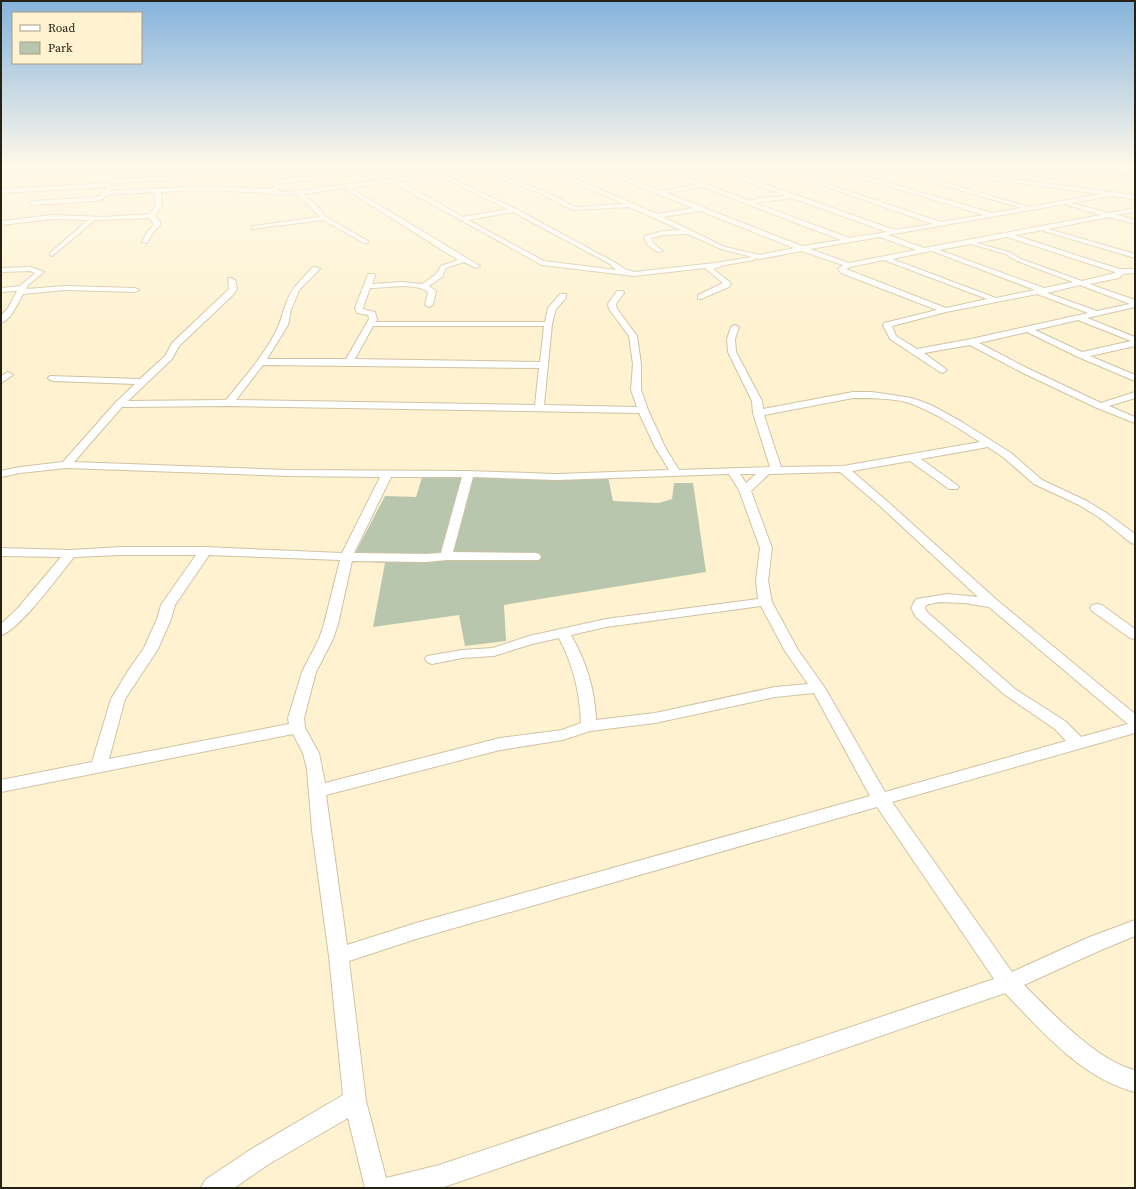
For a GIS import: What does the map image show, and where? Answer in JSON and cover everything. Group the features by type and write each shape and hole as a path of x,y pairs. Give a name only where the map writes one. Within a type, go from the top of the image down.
{"street":[{"path":"1,222 14,220"},
{"path":"52,254 91,220"},
{"path":"145,242 149,233 157,225 156,220"},
{"path":"254,228 307,220"},
{"path":"328,220 366,242"},
{"path":"401,220 476,266"},
{"path":"465,220 542,263 627,273 713,265 760,258 799,249 960,220"},
{"path":"533,220 612,263 627,273"},
{"path":"665,220 723,248 760,258"},
{"path":"729,220 799,249 849,266"},
{"path":"796,220 849,240"},
{"path":"862,220 894,232"},
{"path":"929,220 940,224"},
{"path":"945,310 851,274 842,269 849,266 932,249 1088,220"},
{"path":"1042,229 1135,256"},
{"path":"660,251 650,244 647,237 663,233 689,232"},
{"path":"880,235 925,251"},
{"path":"1008,235 1118,271 1135,271"},
{"path":"970,243 1007,253 1019,260 1067,277 1134,306"},
{"path":"932,249 1098,314"},
{"path":"886,259 995,300"},
{"path":"424,286 439,276 443,268 453,263 465,260"},
{"path":"701,297 726,285 725,281 708,268 713,265"},
{"path":"1,270 31,269 40,271 25,284 11,309 1,321"},
{"path":"229,403 261,362 286,321 288,316 286,312 295,289 316,269"},
{"path":"943,370 892,337 886,325 945,310 1116,276 1120,274 1118,271"},
{"path":"349,362 374,316 360,311 359,308 371,276"},
{"path":"66,465 119,404 169,357 175,345 230,293 233,289 231,280"},
{"path":"367,286 424,286 430,288 432,291 429,305"},
{"path":"1,290 65,288 135,290"},
{"path":"620,293 612,304 613,309 632,336 637,364 636,390 648,424 676,473"},
{"path":"539,408 548,324 552,308 563,296"},
{"path":"916,352 971,342 1134,306"},
{"path":"1080,318 1135,342"},
{"path":"371,324 548,324"},
{"path":"735,327 731,339 732,352 757,401 758,413 770,447 771,470"},
{"path":"1027,330 1081,356 1135,378"},
{"path":"971,342 1024,370 1100,406 1135,420"},
{"path":"1081,356 1135,342"},
{"path":"261,362 544,365"},
{"path":"53,378 144,382"},
{"path":"758,413 853,395 892,397 909,400 928,407 960,424 1006,455 1038,482 1083,503 1104,516 1135,540"},
{"path":"1100,406 1135,395"},
{"path":"119,404 229,403 539,408 569,410 643,410"},
{"path":"1,474 20,470 66,465 288,473 468,474 556,477 732,470 843,469 988,444"},
{"path":"912,457 953,487"},
{"path":"843,469 884,504 993,604 1135,722"},
{"path":"732,470 745,490 766,548 762,581 764,602 792,651 818,688 881,800 1008,983 1059,1034 1103,1068 1123,1078 1135,1081"},
{"path":"745,490 771,470"},
{"path":"377,1188 355,1100 339,956 321,830 315,769 311,753 297,728 296,718 309,672 326,639 331,624 347,556 387,474"},
{"path":"446,556 468,474"},
{"path":"1,552 70,554 120,551 204,551 378,558 426,558 446,556 535,557"},
{"path":"99,766 118,698 150,649 164,619 168,605 204,551"},
{"path":"1,631 24,611 70,554"},
{"path":"993,604 965,598 940,598 921,602 918,608 921,614 984,671 1010,692 1060,725 1078,743"},
{"path":"432,659 462,654 494,652 529,640 606,623 764,602"},
{"path":"1097,608 1135,636"},
{"path":"563,632 573,650 580,671 586,695 589,726"},
{"path":"317,791 500,744 563,736 589,726 655,718 757,695 818,688"},
{"path":"1,786 297,728"},
{"path":"339,956 424,929 1135,728"},
{"path":"391,1188 439,1177 1008,983 1094,944 1135,928"},
{"path":"213,1188 262,1156 355,1100"}],"green space":[{"path":"423,474 608,477 613,501 659,503 672,499 674,483 693,483 706,572 504,605 506,641 465,646 459,615 373,627 385,563 351,561 385,496 416,497"}]}
